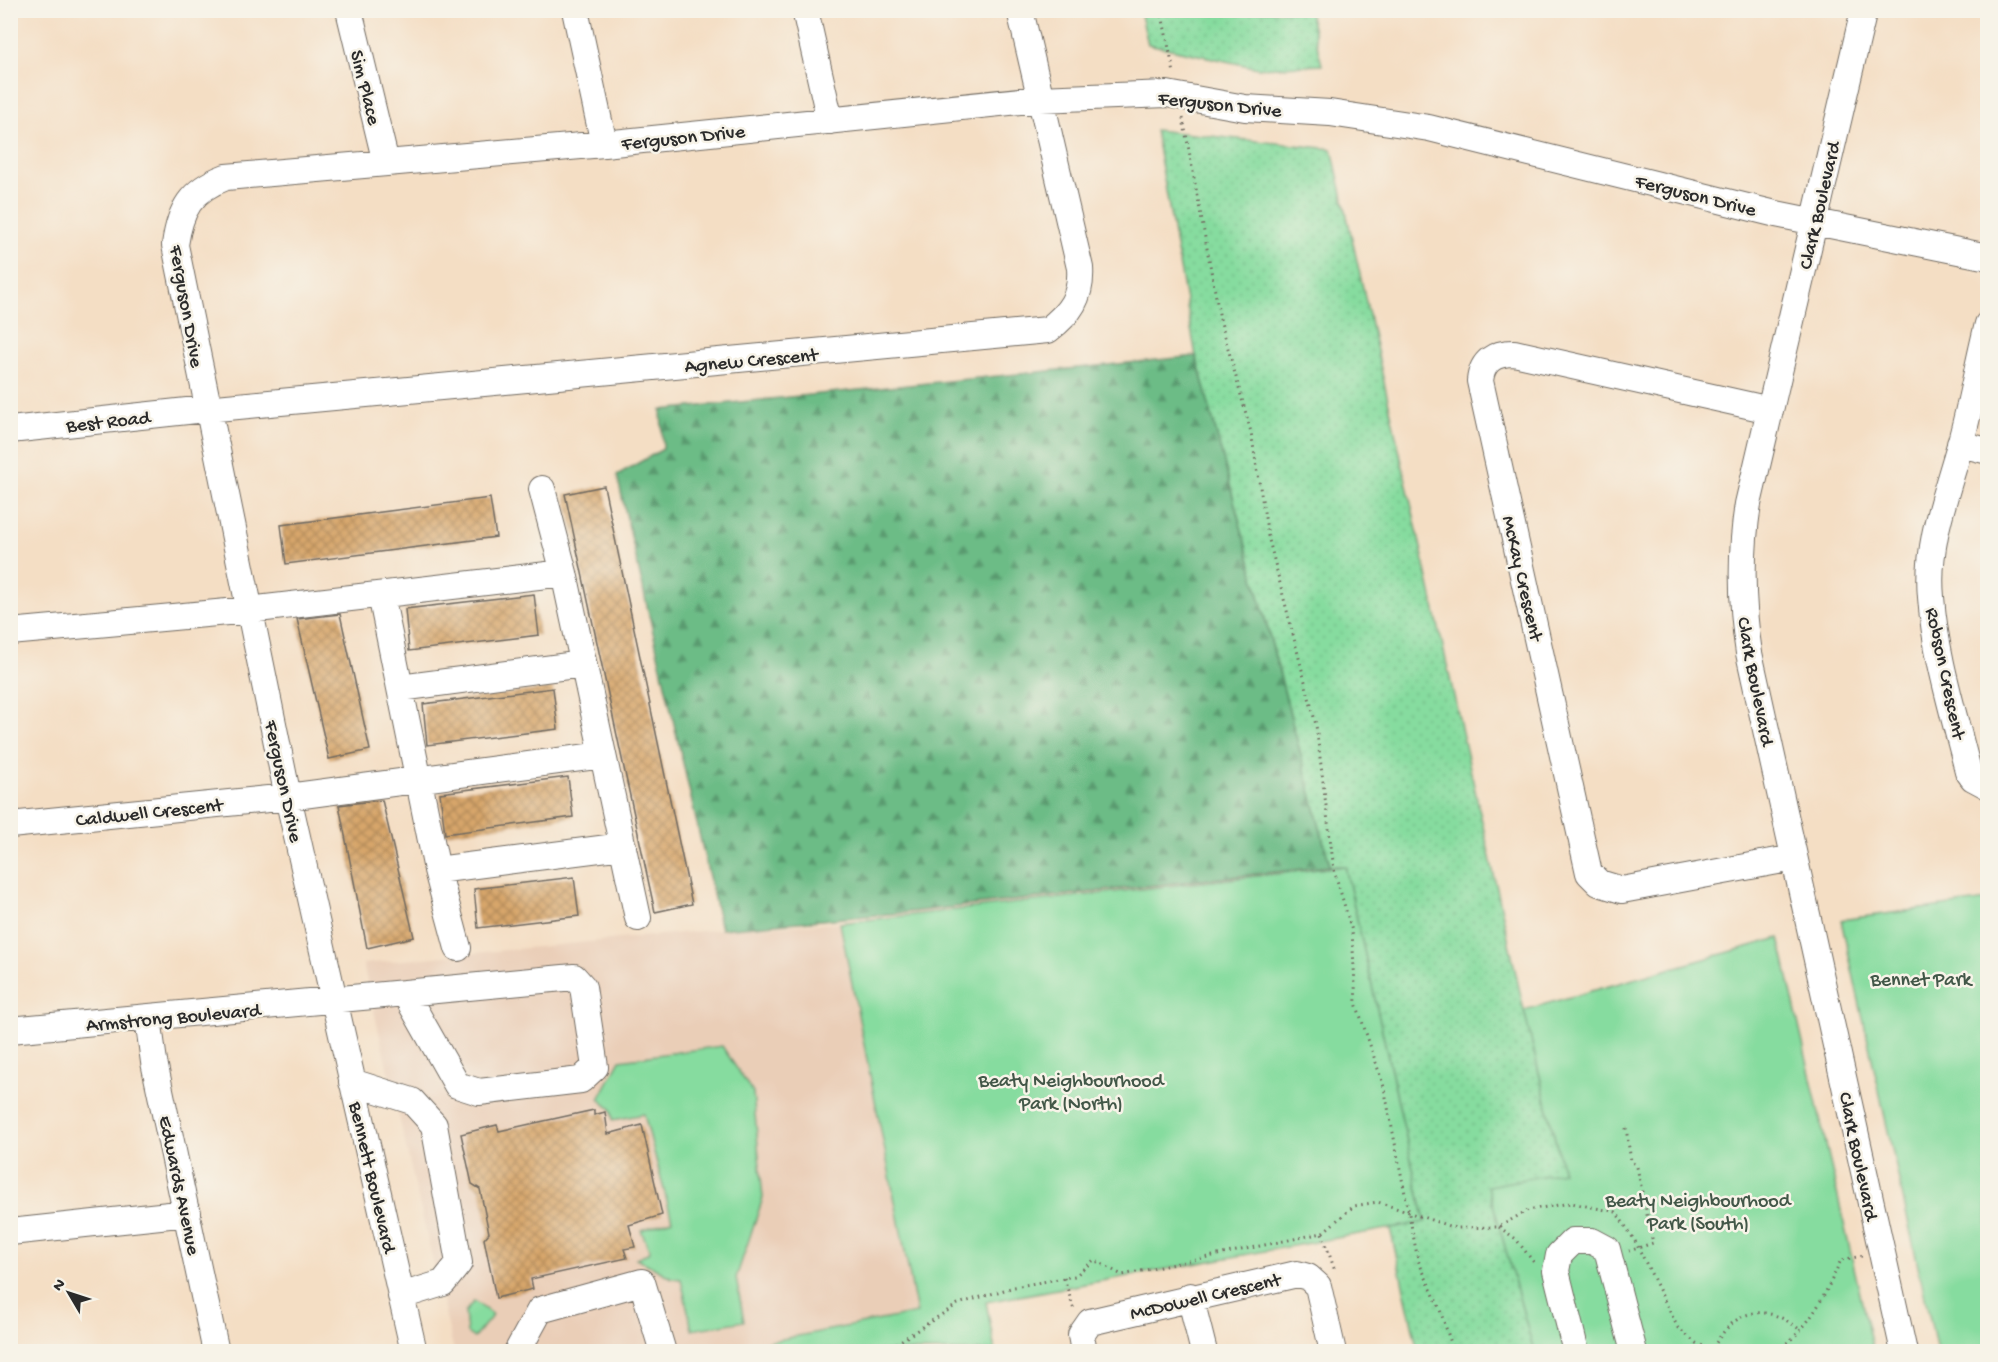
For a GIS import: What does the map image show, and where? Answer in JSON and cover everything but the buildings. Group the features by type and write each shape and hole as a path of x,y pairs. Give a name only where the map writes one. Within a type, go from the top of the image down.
{"street":[{"name":"Sim Place","path":"349,10 386,163"},
{"path":"575,10 604,144"},
{"path":"805,10 830,121"},
{"name":"Agnew Crescent","path":"206,409 1048,330 1063,318 1075,303 1081,285 1080,268 1020,10"},
{"name":"Clark Boulevard","path":"1864,10 1748,504 1741,578 1749,652 1904,1352"},
{"name":"Ferguson Drive","path":"335,1002 288,797 206,409 175,245 178,222 191,198 208,184 225,177 604,144 1039,99 1167,94 1245,108 1330,113 1429,128 1815,221 1988,256"},
{"name":"Robson Crescent","path":"1988,324 1960,444 1943,498 1932,546 1930,595 1935,629 1968,771 1973,778 1988,786"},
{"name":"McKay Crescent","path":"1770,410 1515,352 1502,353 1488,360 1481,370 1480,381 1589,873 1599,883 1622,890 1794,858"},
{"name":"Best Road","path":"10,430 206,409"},
{"path":"1960,444 1988,451"},
{"path":"542,489 564,573 638,918"},
{"path":"10,632 249,610 564,573"},
{"path":"381,595 437,870 458,948"},
{"path":"400,688 584,664"},
{"name":"Caldwell Crescent","path":"10,825 288,797 603,755"},
{"path":"437,870 623,846"},
{"name":"Armstrong Boulevard","path":"10,1030 335,1002 405,993 574,977 583,987 595,1067 581,1080 479,1092 457,1085 405,993"},
{"name":"Bennett Boulevard","path":"335,1002 414,1352"},
{"name":"Edwards Avenue","path":"148,1018 154,1062 216,1352"},
{"path":"352,1082 412,1101 434,1125 459,1263 443,1282 401,1296"},
{"path":"10,1232 188,1213"},
{"path":"1576,1352 1556,1271 1559,1254 1573,1241 1592,1241 1607,1250 1634,1352"},
{"name":"McDowell Crescent","path":"1084,1352 1081,1335 1090,1322 1190,1296 1297,1274 1308,1277 1318,1286 1333,1352"},
{"path":"517,1352 540,1310 642,1282 663,1352"},
{"path":"1190,1296 1204,1352"}],"path":[{"path":"1161,10 1220,319 1251,432 1271,547 1316,725 1334,870 1352,931 1356,1003 1384,1086 1418,1260 1439,1307 1454,1352"},
{"path":"1608,1257 1653,1243 1637,1167 1631,1161 1626,1128"},
{"path":"1499,1227 1516,1239 1530,1254 1539,1271"},
{"path":"1771,1352 1780,1348 1819,1306 1841,1260 1882,1253"},
{"path":"1713,1348 1723,1329 1741,1315 1766,1312 1785,1318 1799,1329"},
{"path":"1780,1348 1792,1352"}],"shaded area":[{"path":"839,923 917,1313 720,1351 454,1351 363,964 721,929"}],"green space":[{"path":"1140,11 1309,11 1322,65 1258,68 1148,44"},
{"path":"1155,130 1332,149 1524,1010 1563,1172 1489,1187 1534,1351 1418,1351 1390,1228 1425,1222 1345,866 1330,866 1196,356"},
{"path":"1196,356 1330,866 901,913 721,929 617,475 663,449 661,410"},
{"name":"Beaty Neighbourhood Park (North)","path":"1345,866 1425,1222 986,1302 995,1351 720,1351 917,1313 840,923"},
{"name":"Bennet Park","path":"1987,900 1987,1351 1937,1351 1841,920"},
{"name":"Beaty Neighbourhood Park (South)","path":"1779,938 1873,1351 1534,1351 1488,1186 1563,1172 1524,1010"},
{"path":"722,1046 753,1093 763,1198 736,1278 744,1321 692,1330 681,1279 672,1278 636,1258 650,1252 641,1230 672,1220 644,1114 613,1120 611,1109 599,1099 620,1060"},
{"path":"474,1301 493,1315 474,1338 467,1333 465,1312"}]}
